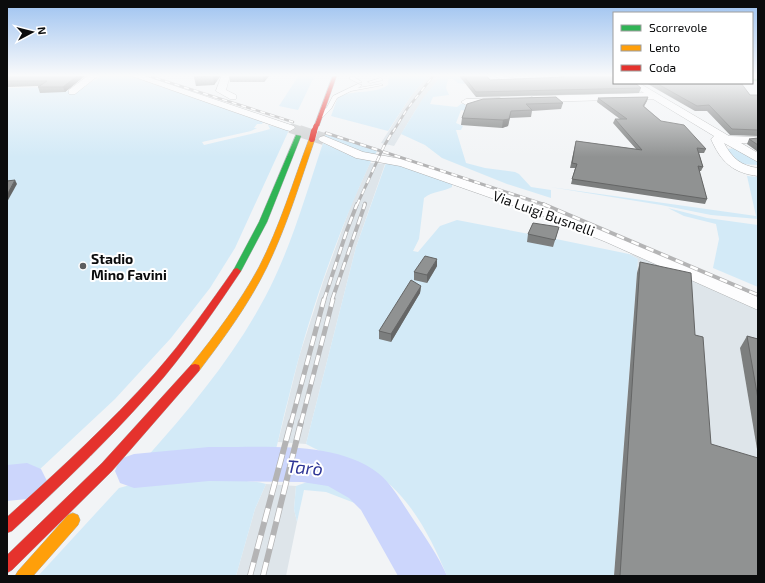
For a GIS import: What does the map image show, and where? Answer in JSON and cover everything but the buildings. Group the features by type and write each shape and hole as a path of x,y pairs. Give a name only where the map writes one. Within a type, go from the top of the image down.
{"main road":[{"path":"107,480 136,441 201,360 244,299 270,252 318,131 327,102"},
{"path":"7,526 92,445 162,372 191,336 224,291 257,234 300,131"},
{"path":"7,565 136,441"},
{"path":"23,576 78,514"}],"street":[{"path":"214,102 290,128"},
{"path":"665,102 727,138 758,158"},
{"name":"Via Luigi Busnelli","path":"318,131 360,156 403,163 544,212 606,236 758,304"},
{"path":"758,140 727,138 717,139 728,159 744,171 758,172"}],"lane":[{"path":"318,131 332,102"}],"shaded area":[{"path":"7,102 206,102 263,122 262,124 257,124 254,128 257,128 251,131 202,142 204,145 270,129 268,125 289,130 235,248 210,288 171,338 115,399 39,470 7,473"},
{"path":"281,102 302,102 298,110 279,106"},
{"path":"336,102 407,102 388,131 331,116"},
{"path":"407,102 422,102 394,146 381,143"},
{"path":"420,102 431,102 430,104 457,107 461,104 495,103 466,111 461,110 456,123 463,126 461,130 456,130 466,163 485,168 515,172 519,174 531,187 551,190 551,198 507,184 442,158 425,145 401,134"},
{"path":"325,134 377,151 374,157 324,137"},
{"path":"323,143 354,157 372,159 346,217 324,277 304,338 275,453 233,456 210,454 185,458 161,455 146,458 217,372 249,326 263,302 289,244"},
{"path":"736,148 758,162 758,165 740,164 726,149"},
{"path":"387,160 452,184 452,187 449,189 431,194 424,198 419,239 413,251 418,252 440,226 457,220 529,234 557,234 556,239 629,254 638,259 614,576 447,576 425,530 405,500 393,487 380,476 365,468 306,444 356,247"},
{"path":"370,163 385,164 356,247 306,444 278,442 299,357 323,282 351,205"},
{"path":"747,176 758,177 758,219 711,215 661,205 550,187 756,216"},
{"path":"668,208 707,218 758,225 758,287 713,268 719,239 716,224 684,216"},
{"path":"629,254 636,255 758,310 758,576 614,576 638,259"},
{"path":"213,473 266,484 255,509 236,576 38,576 119,488 156,478"},
{"path":"313,480 328,482 342,488 354,496 365,507 326,492 304,490 297,522 294,509 296,486"},
{"path":"266,484 296,486 294,509 297,522 286,576 236,576 255,509"}],"waterway":[{"name":"Tarò","path":"134,471 209,464 302,465 335,470 363,485 375,497 424,576"},
{"path":"7,483 27,481"}],"tunnel":[{"path":"290,128 303,132"},
{"path":"299,131 324,139"}],"railway":[{"path":"231,102 293,122"},
{"path":"393,132 412,102"},
{"path":"382,151 393,131"},
{"path":"326,133 382,151"},
{"path":"357,205 382,151"},
{"path":"382,151 543,204"},
{"path":"324,300 357,204"},
{"path":"332,300 365,204"},
{"path":"543,204 758,295"},
{"path":"291,423 324,299"},
{"path":"301,423 333,299"},
{"path":"250,576 291,422"},
{"path":"263,576 301,422"}],"traffic: fast":[{"path":"237,271 263,222 298,136"}],"traffic: slow":[{"path":"195,368 231,319 263,267 283,220 312,139"},
{"path":"23,576 73,520"}],"traffic: jam":[{"path":"316,126 325,102"},
{"path":"312,139 316,126"},
{"path":"7,526 39,497 131,406 187,341 213,307 237,271"},
{"path":"7,565 107,467 195,368"}],"place":[{"name":"Stadio Mino Favini","path":"83,266"}]}
